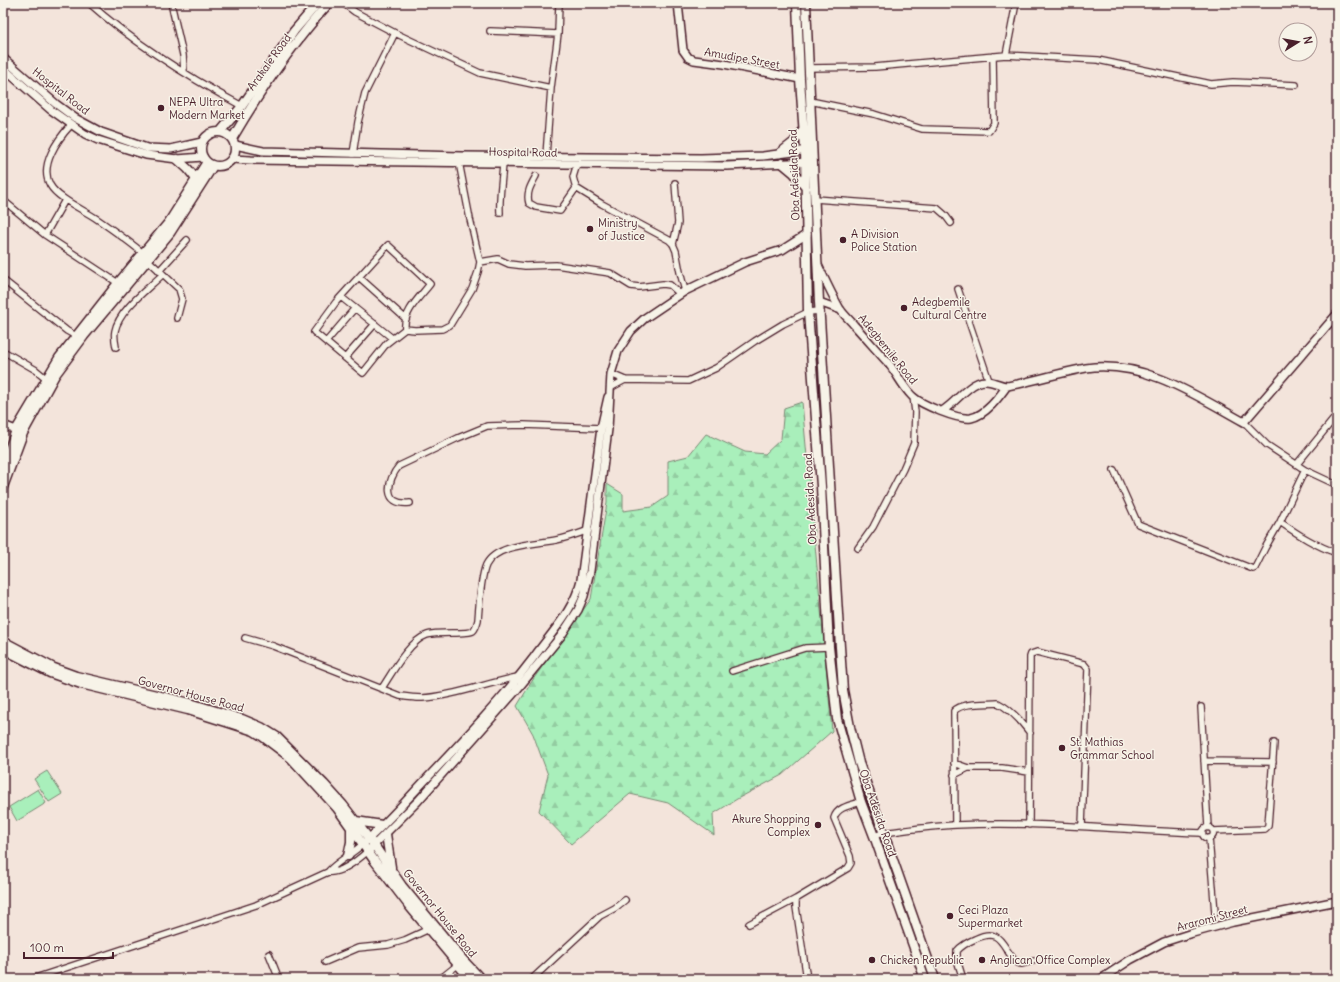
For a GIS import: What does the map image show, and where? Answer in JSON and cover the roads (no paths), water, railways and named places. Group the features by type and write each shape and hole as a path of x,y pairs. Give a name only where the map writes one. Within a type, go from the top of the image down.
{"main road":[{"name":"Arakale Road","path":"220,132 242,106 294,31 318,3"},
{"name":"Arakale Road","path":"233,142 253,103 306,31 329,3"},
{"name":"Oba Adesida Road","path":"797,3 800,79 804,128 809,150"},
{"name":"Oba Adesida Road","path":"806,3 810,101 809,150 815,199 819,302 843,690 859,763 935,979"},
{"path":"780,153 794,142 804,128"},
{"path":"220,132 226,134 233,142 235,152 232,159 227,164 220,166 208,162 201,150 202,142 206,136 212,133 220,132"},
{"path":"177,159 196,179"},
{"path":"48,380 146,257 208,162"},
{"path":"3,466 59,358 118,283 170,233 208,162"},
{"name":"Oba Adesida Road","path":"810,162 806,189 808,312 821,493 829,647 836,719 861,802 924,977"},
{"path":"782,163 797,177 806,189"},
{"path":"3,487 20,432"},
{"name":"Governor House Road","path":"3,641 43,663 76,676 190,703 242,719 261,727 277,738 324,784 369,844 428,929 460,962 481,979"},
{"name":"Governor House Road","path":"3,649 50,673 80,684 188,710 254,731 291,758 337,808 354,824"},
{"path":"348,856 354,824 382,825"},
{"path":"386,834 391,869"},
{"name":"Governor House Road","path":"369,844 391,869 402,886 460,962 470,979"}],"street":[{"path":"89,3 103,16 158,57 242,106"},
{"path":"171,3 183,55 184,72"},
{"path":"343,3 355,12 395,33 480,73 551,88"},
{"path":"546,156 551,88 558,34 559,3"},
{"name":"Amudipe Street","path":"678,3 684,50 688,57 694,60 724,64 800,79"},
{"path":"1006,55 1016,3"},
{"path":"490,31 558,34"},
{"path":"353,154 358,122 365,93 395,33"},
{"path":"808,68 875,67 1006,55 1098,60 1211,84 1233,82 1296,85"},
{"path":"810,101 874,114 922,129 989,130 994,123 993,56"},
{"name":"Hospital Road","path":"3,58 56,104 75,118 101,132 147,148 171,149 202,142"},
{"name":"Hospital Road","path":"3,68 51,110 85,134 110,144 146,155 208,162"},
{"path":"71,125 63,134 49,160 47,170 51,186 65,200 128,240 179,289 182,299 177,318"},
{"name":"Hospital Road","path":"233,142 263,151 461,156 701,158 749,157 809,150"},
{"name":"Hospital Road","path":"232,159 727,166 810,162"},
{"path":"405,329 404,323 409,311 430,284 388,245 341,297 314,332 363,373 387,343 405,329 442,329 450,325 472,289 480,262 459,162"},
{"path":"500,213 499,199 502,186 503,163"},
{"path":"577,164 573,177 576,188 673,244 676,251 683,293"},
{"path":"536,176 529,187 527,197 529,203 536,207 560,211 576,188"},
{"path":"673,244 678,223 676,183"},
{"path":"815,199 937,208 951,223"},
{"path":"3,200 45,234 118,283"},
{"path":"45,234 65,200"},
{"path":"328,872 332,867 348,856 386,834 418,801 515,692 560,636 578,610 584,596 590,571 611,403 611,374 618,351 632,331 645,318 683,293 745,262 782,250 807,234"},
{"path":"116,347 114,333 122,316 161,273 187,240"},
{"path":"480,262 498,259 509,264 525,266 556,265 610,273 631,286 639,287 663,284 670,285 683,293"},
{"path":"818,265 841,310"},
{"path":"359,277 406,319"},
{"path":"3,280 67,331 76,336"},
{"path":"958,289 989,381"},
{"path":"341,297 392,338"},
{"path":"819,302 841,310"},
{"path":"326,342 355,308"},
{"name":"Adegbemile Road","path":"841,310 890,365 913,396 942,411 964,418 975,416 1002,394 1007,386"},
{"path":"611,374 625,380 688,381 695,379 716,368 783,324 808,312 820,311"},
{"path":"1244,422 1337,314"},
{"path":"345,358 375,324"},
{"path":"3,351 36,370 48,380"},
{"path":"942,411 950,406 976,383 983,381 989,381 1007,386 1087,368 1103,367 1130,369 1174,383 1244,422 1257,437 1267,445 1305,470 1337,485"},
{"path":"32,979 256,905 328,872 334,872 349,866 369,844 382,825 455,750 519,677 553,634 570,608 579,590 589,530 601,428 606,403 610,391 625,380"},
{"path":"858,548 873,527 903,469 914,443 915,412 913,396"},
{"path":"1297,464 1337,415"},
{"path":"410,503 404,504 398,502 389,493 389,486 395,471 399,466 469,433 487,426 506,424 601,428"},
{"path":"3,426 20,432"},
{"path":"1114,470 1138,524 1142,527 1202,549 1250,569 1255,568 1264,548 1280,522 1305,470"},
{"path":"1280,522 1307,540 1337,553"},
{"path":"382,688 400,659 422,637 435,633 467,633 473,631 478,620 486,565 494,555 501,551 564,538 589,530"},
{"path":"245,638 273,646 400,696 421,698 454,694 495,682 519,677"},
{"path":"732,671 805,648 829,647"},
{"path":"1029,825 1030,654 1037,652 1084,664 1089,676 1082,826"},
{"path":"955,825 956,802 954,775 954,711 958,707 962,706 998,703 1023,724 1030,734"},
{"path":"1201,707 1210,829 1213,836 1209,838 1215,913"},
{"path":"1202,833 1204,829 1266,828 1269,821 1274,743"},
{"path":"1204,760 1273,762"},
{"path":"954,763 968,768 1002,768 1030,772"},
{"path":"954,775 968,768"},
{"path":"749,924 796,899 848,868 851,863 850,856 834,818 835,814 839,810 861,802"},
{"path":"874,836 883,833 955,825 1082,826 1202,833"},
{"path":"1202,833 1205,838 1209,838"},
{"path":"796,899 807,979"},
{"path":"532,979 600,916 615,908 625,900"},
{"name":"Araromi Street","path":"1101,979 1130,960 1164,942 1233,922 1337,901"},
{"path":"325,962 358,948 388,945 406,940 428,929"},
{"path":"963,979 957,960 957,951 965,944 984,934 997,936 1017,963 1022,964 1034,961"},
{"path":"269,954 279,979"},
{"path":"440,979 460,962"},
{"path":"912,979 924,977"}],"place":[{"name":"NEPA Ultra Modern Market","path":"161,108"},
{"name":"Ministry of Justice","path":"590,229"},
{"name":"A Division Police Station","path":"843,240"},
{"name":"Adegbemile Cultural Centre","path":"904,308"},
{"name":"St. Mathias Grammar School","path":"1062,748"},
{"name":"Akure Shopping Complex","path":"818,825"},
{"name":"Ceci Plaza Supermarket","path":"950,916"},
{"name":"Chicken Republic","path":"872,960"},
{"name":"Anglican Office Complex","path":"982,960"}]}
